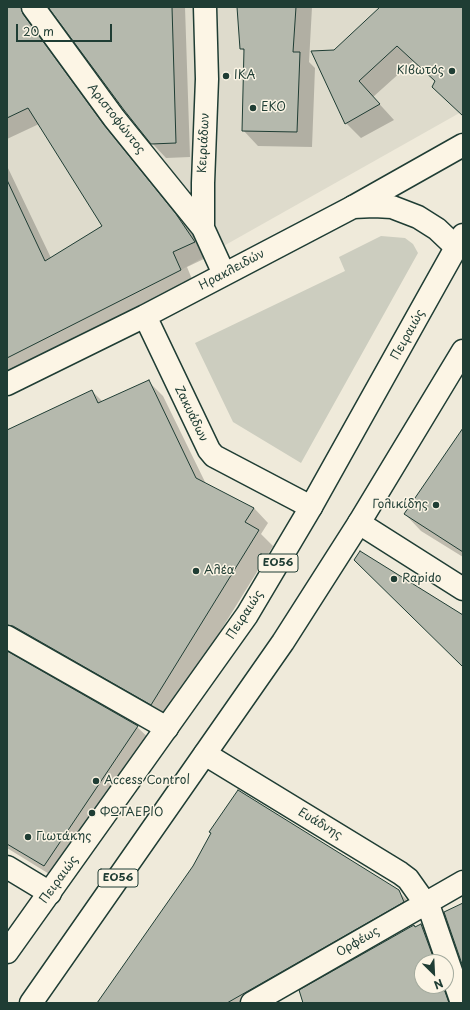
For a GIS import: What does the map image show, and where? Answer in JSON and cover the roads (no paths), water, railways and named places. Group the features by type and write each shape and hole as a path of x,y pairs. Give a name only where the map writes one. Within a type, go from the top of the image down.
{"street":[{"name":"Αριστοφώντος","path":"33,7 114,118 203,228"},
{"name":"Κειριάδων","path":"205,7 207,79 203,182 203,228 224,274"},
{"path":"353,207 463,145"},
{"name":"Ηρακλειδών","path":"7,384 145,316 353,207 392,207 418,217 461,247"},
{"name":"Πειραιώς","path":"7,952 247,615 461,247"},
{"name":"Ζακυάδων","path":"145,316 209,450 214,456 311,507"},
{"name":"ΕΟ56","path":"31,1003 283,642 359,523 463,351"},
{"path":"359,523 463,589"},
{"path":"7,637 167,728"},
{"name":"Ευάδνης","path":"205,754 400,872 417,890 426,903 462,1003"},
{"path":"7,867 50,893"},
{"name":"Ορφέως","path":"252,1003 463,882"}],"place":[{"name":"ΚΙβωτός","path":"452,71"},
{"name":"ΙΚΑ","path":"226,76"},
{"name":"EKO","path":"253,108"},
{"name":"Γολικίδης","path":"436,505"},
{"name":"Αλέα","path":"196,571"},
{"name":"Rapido","path":"394,579"},
{"name":"Access Control","path":"96,781"},
{"name":"ΦΩΤΑΕΡΙΟ","path":"92,813"},
{"name":"Γιωτάκης","path":"28,837"}]}
